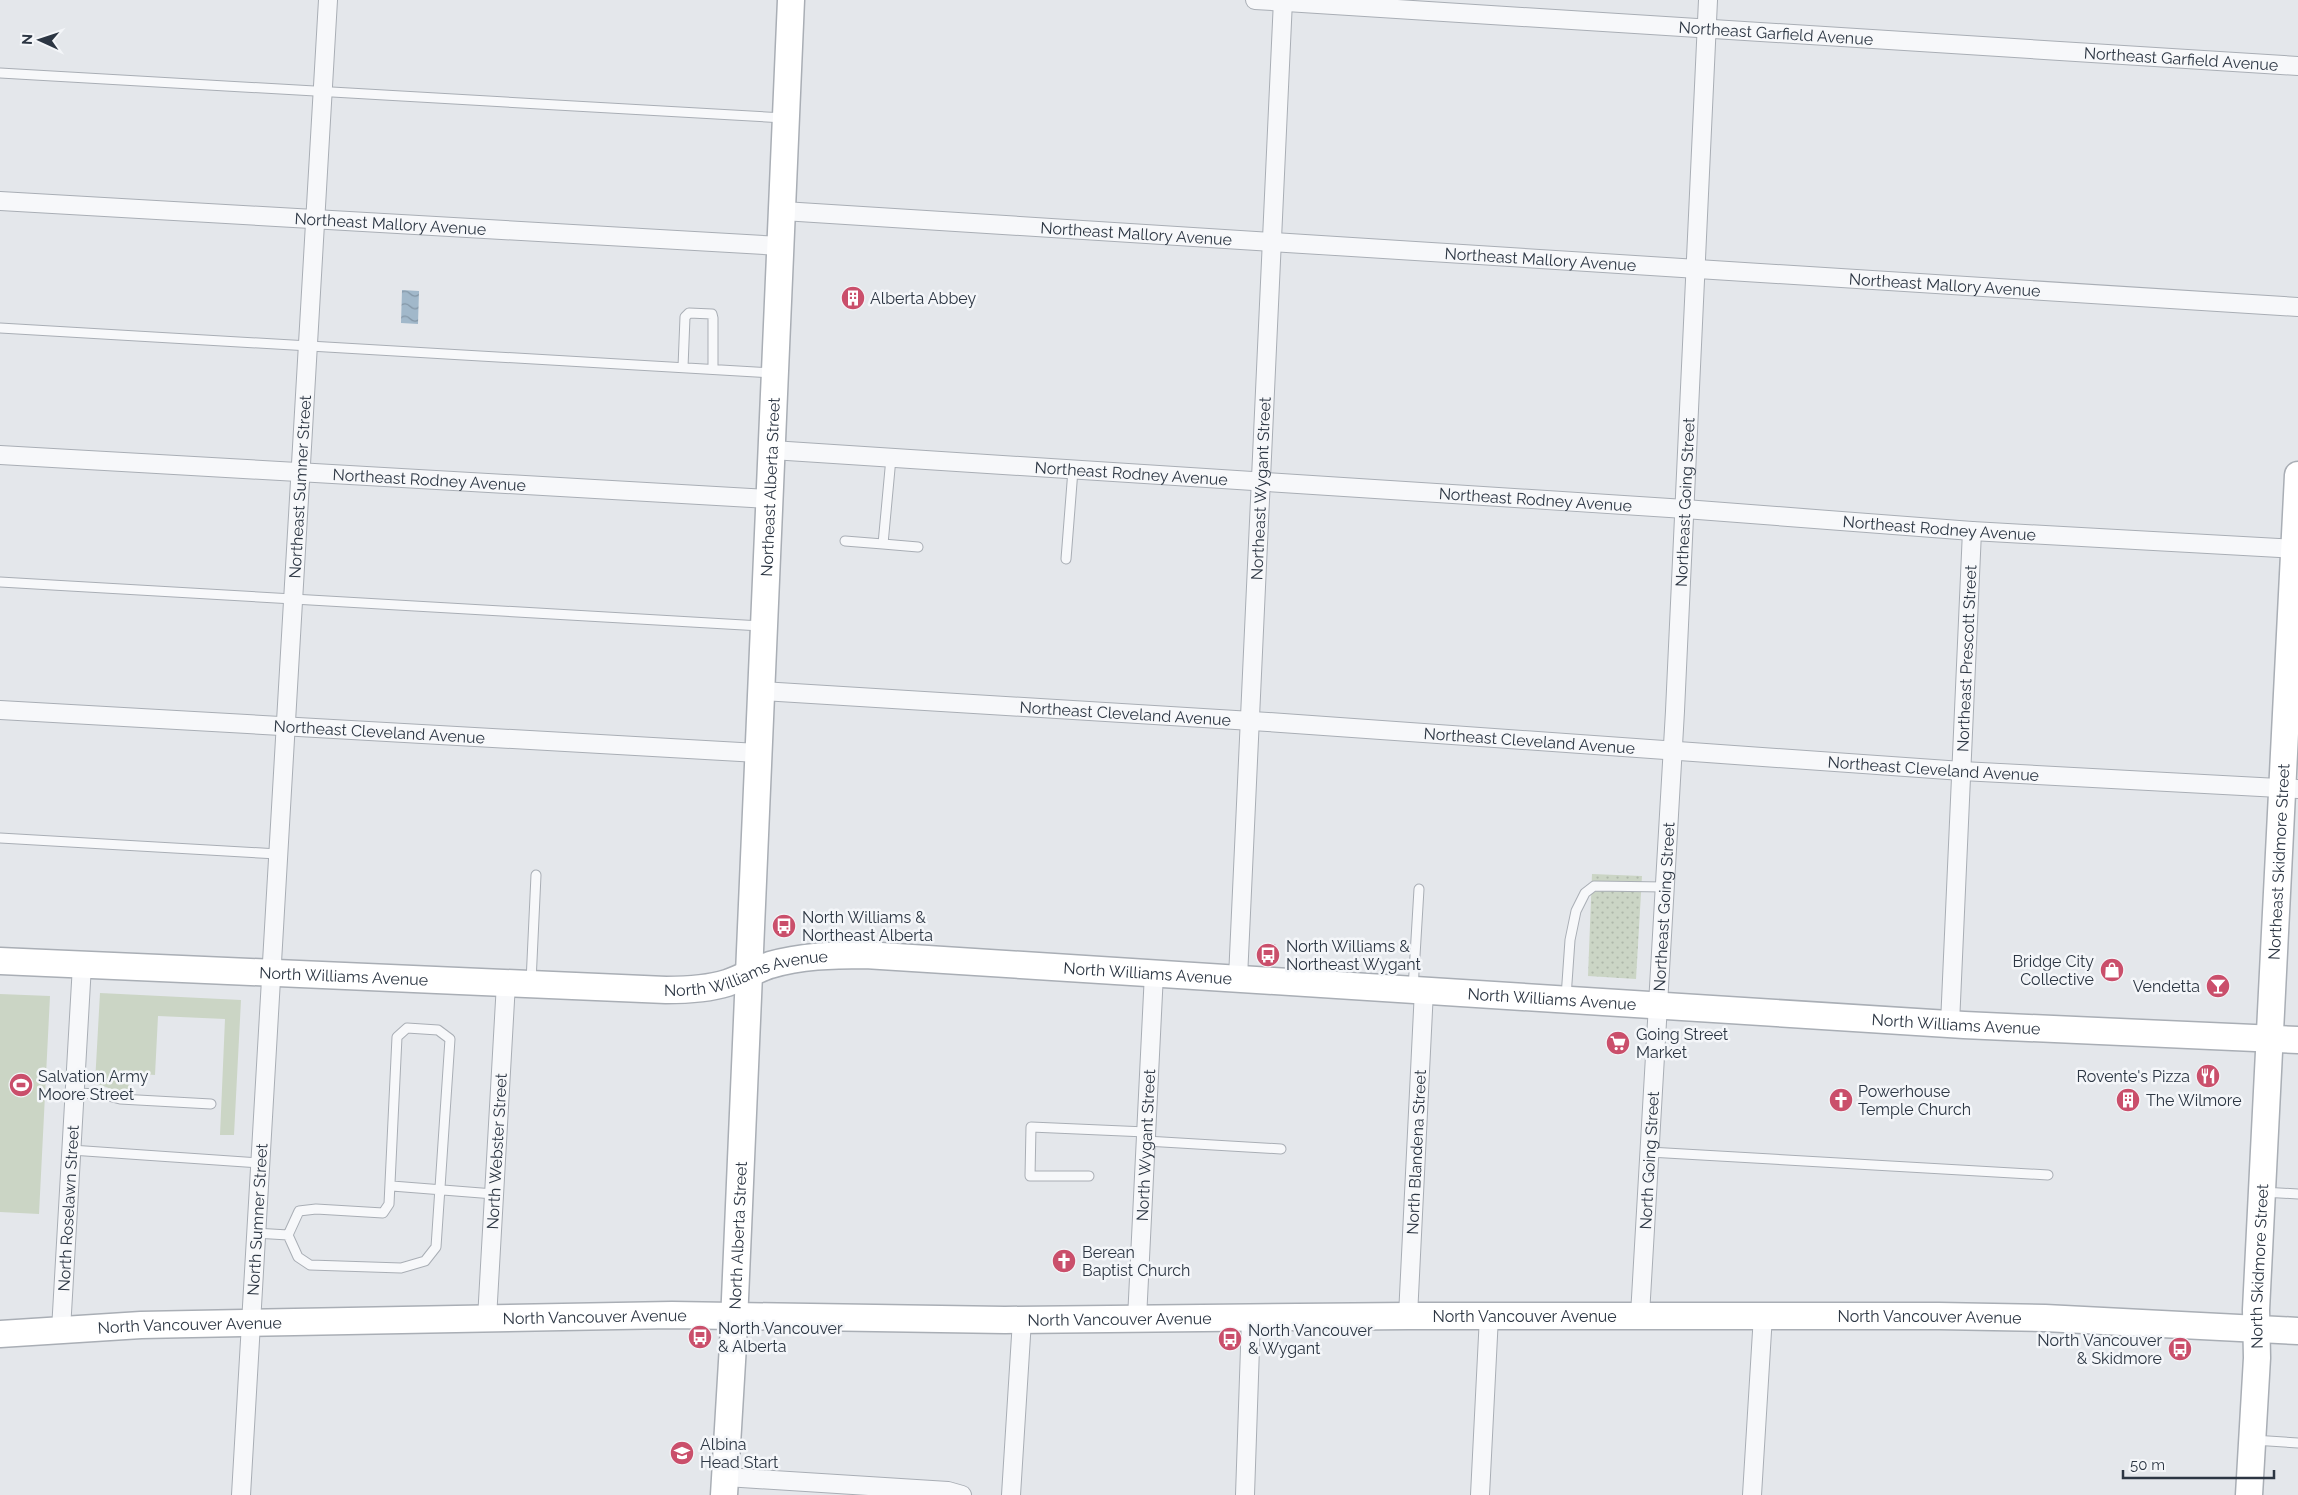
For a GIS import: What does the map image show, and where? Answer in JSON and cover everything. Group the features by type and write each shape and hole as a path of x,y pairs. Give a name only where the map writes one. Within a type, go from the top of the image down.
{"main road":[{"name":"Northeast Alberta Street","path":"748,975 791,0"},
{"name":"Northeast Skidmore Street","path":"2270,1039 2290,789 2298,475"},
{"name":"North Williams Avenue","path":"0,961 687,990 725,984 769,965 798,959 842,955 1238,978 1950,1024 2298,1040"},
{"name":"North Alberta Street","path":"725,1486 748,975"},
{"name":"North Skidmore Street","path":"2249,1495 2270,1039"},
{"name":"North Vancouver Avenue","path":"0,1334 141,1325 672,1315 1022,1320 1763,1315 2045,1318 2298,1331"}],"street":[{"name":"Northeast Sumner Street","path":"271,973 328,0"},
{"name":"Northeast Garfield Avenue","path":"1255,0 2298,66"},
{"name":"Northeast Going Street","path":"1658,1005 1685,509 1708,0"},
{"name":"Northeast Wygant Street","path":"1238,978 1259,482 1283,1"},
{"name":"Northeast Mallory Avenue","path":"0,201 781,246"},
{"name":"Northeast Mallory Avenue","path":"782,211 2298,307"},
{"name":"Northeast Rodney Avenue","path":"772,450 1685,509 1972,531 2296,549"},
{"name":"Northeast Rodney Avenue","path":"0,454 770,499"},
{"name":"Northeast Prescott Street","path":"1950,1024 1972,531"},
{"name":"Northeast Cleveland Avenue","path":"761,691 1673,749 1962,771 2290,789"},
{"name":"Northeast Cleveland Avenue","path":"0,710 758,753"},
{"name":"North Roselawn Street","path":"61,1330 82,965"},
{"name":"North Sumner Street","path":"241,1495 271,973"},
{"name":"North Wygant Street","path":"1137,1318 1154,973"},
{"name":"North Webster Street","path":"487,1319 494,1194 518,984"},
{"name":"North Blandena Street","path":"1408,1316 1418,990"},
{"name":"North Going Street","path":"1640,1315 1658,1005"},
{"path":"1752,1495 1763,1315"},
{"path":"1480,1495 1489,1316"},
{"path":"1245,1495 1251,1318"},
{"path":"1011,1495 1022,1320"},
{"path":"725,1486 938,1491 962,1495"}],"lane":[{"path":"0,73 786,118"},
{"path":"682,368 684,317 690,313 712,314 714,318 713,369"},
{"path":"0,328 775,373"},
{"path":"883,544 891,458"},
{"path":"1066,559 1073,470"},
{"path":"846,541 918,547"},
{"path":"0,582 764,626"},
{"path":"0,838 278,854"},
{"path":"518,984 536,875"},
{"path":"1566,999 1570,940 1576,911 1585,893 1594,886 1665,887"},
{"path":"1418,990 1419,889"},
{"path":"408,1028 438,1030 450,1039 441,1190 436,1246 425,1261 401,1268 310,1266 298,1257 288,1235 299,1211 316,1209 383,1213 389,1204 392,1186 397,1037 408,1028"},
{"path":"75,1094 101,1094 120,1099 211,1104"},
{"path":"1089,1176 1030,1176 1031,1127 1281,1149"},
{"path":"72,1150 259,1163"},
{"path":"1649,1152 2048,1175"},
{"path":"392,1186 494,1194"},
{"path":"2262,1192 2298,1194"},
{"path":"255,1232 288,1235"},
{"path":"2252,1440 2298,1443"}],"green space":[{"path":"1592,874 1642,876 1636,979 1588,976"},
{"path":"100,993 241,1000 234,1135 220,1135 225,1019 158,1016 155,1075 129,1073 128,1095 95,1083"},
{"name":"Salvation Army Moore Street","path":"0,994 50,996 39,1214 0,1212"}],"water":[{"path":"402,290 419,291 418,324 401,323"}],"place":[{"name":"Alberta Abbey","path":"853,298"},
{"name":"North Williams & Northeast Alberta","path":"784,926"},
{"name":"North Williams & Northeast Wygant","path":"1268,955"},
{"name":"Bridge City Collective","path":"2112,970"},
{"name":"Vendetta","path":"2218,986"},
{"name":"Going Street Market","path":"1618,1043"},
{"name":"Rovente's Pizza","path":"2208,1076"},
{"name":"Salvation Army Moore Street","path":"21,1085"},
{"name":"Powerhouse Temple Church","path":"1841,1100"},
{"name":"The Wilmore","path":"2128,1100"},
{"name":"Berean Baptist Church","path":"1064,1261"},
{"name":"North Vancouver & Alberta","path":"700,1337"},
{"name":"North Vancouver & Wygant","path":"1230,1339"},
{"name":"North Vancouver & Skidmore","path":"2180,1349"},
{"name":"Albina Head Start","path":"682,1453"}]}
